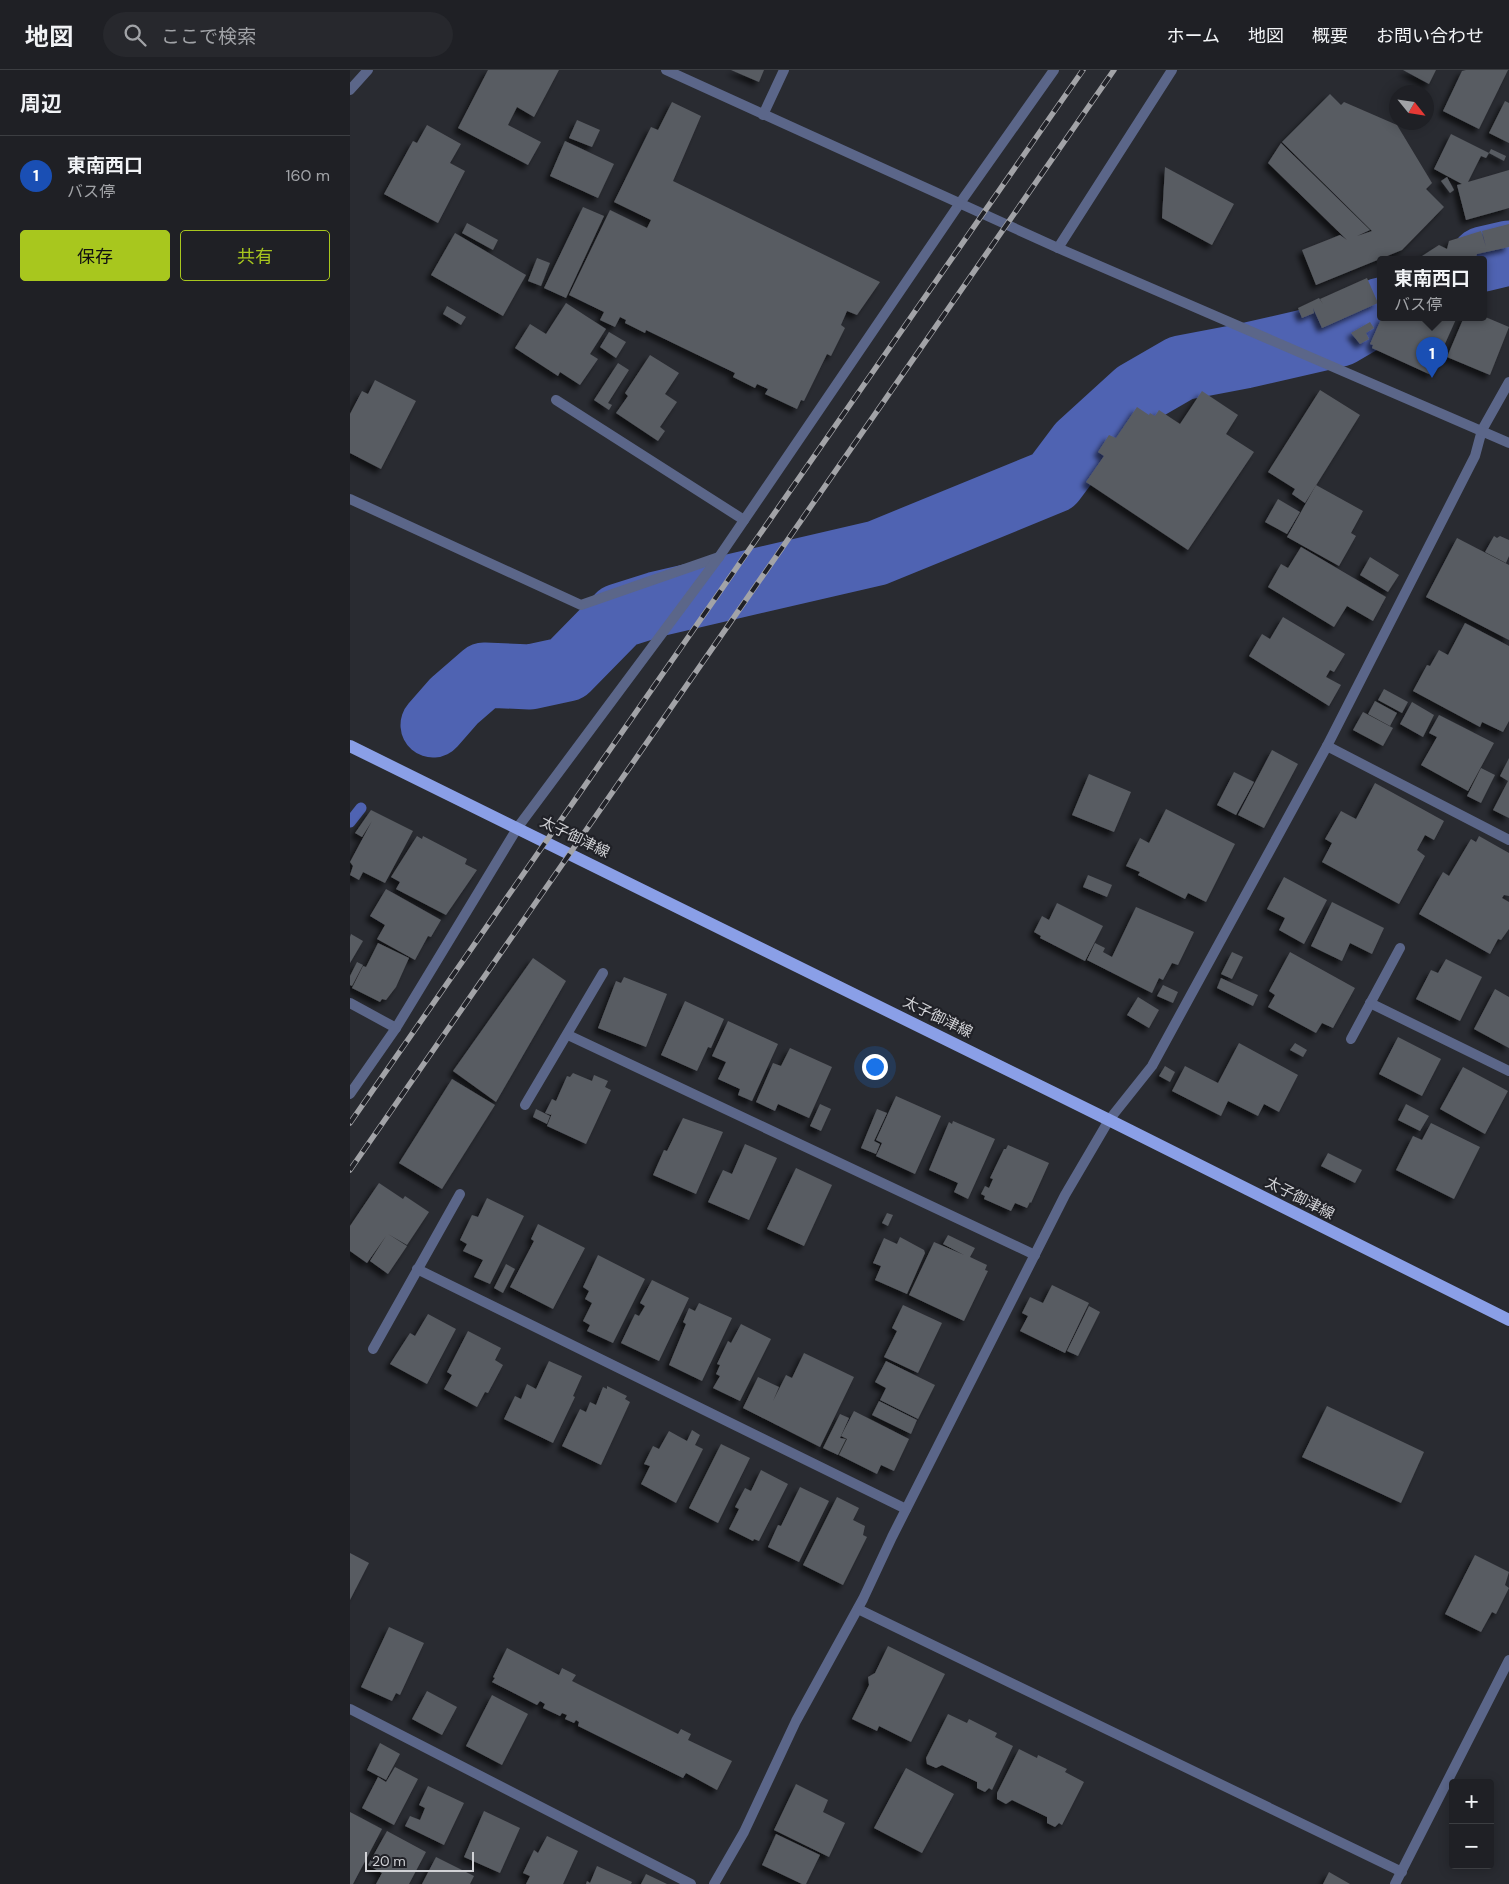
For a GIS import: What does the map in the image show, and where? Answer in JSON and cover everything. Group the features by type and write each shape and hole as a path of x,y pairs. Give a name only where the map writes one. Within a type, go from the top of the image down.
{"main road":[{"name":"太子御津線","path":"350,746 518,827 1509,1320"}],"street":[{"path":"350,90 368,70"},
{"path":"666,70 1058,248 1509,443"},
{"path":"763,115 784,70"},
{"path":"350,1094 396,1028 518,827 719,557 960,203 1054,70"},
{"path":"1058,248 1172,70"},
{"path":"714,1884 744,1832 796,1721 858,1609 906,1509 1065,1196 1109,1120 1152,1066 1326,746 1475,456 1482,430 1509,382"},
{"path":"556,400 744,520"},
{"path":"350,499 581,605 719,557"},
{"path":"1326,746 1509,840"},
{"path":"1351,1039 1400,948"},
{"path":"525,1105 603,973"},
{"path":"350,1003 396,1028"},
{"path":"1370,1003 1509,1071"},
{"path":"568,1035 1035,1255"},
{"path":"373,1349 460,1194"},
{"path":"417,1269 906,1509"},
{"path":"858,1609 1402,1872"},
{"path":"1395,1884 1509,1660"},
{"path":"350,1709 691,1884"}],"building":[{"path":"488,70 559,70 534,117 517,107 508,125 541,142 528,165 458,128"},
{"path":"731,70 764,70 759,82"},
{"path":"1403,70 1436,70 1429,84"},
{"path":"1508,70 1479,129 1443,111 1462,71"},
{"path":"1330,94 1341,105 1344,102 1389,122 1389,130 1400,130 1432,183 1426,189 1444,207 1402,250 1387,256 1377,256 1377,260 1316,285 1302,250 1340,235 1347,240 1268,163 1281,143 1370,230 1357,236 1372,231 1282,142"},
{"path":"1505,101 1509,103 1509,143 1489,133"},
{"path":"672,102 701,116 673,181 880,282 857,315 847,311 841,325 845,328 831,356 827,354 804,401 801,400 797,409 765,394 768,389 757,384 755,388 733,377 735,373 646,330 645,333 625,323 626,320 620,317 615,327 600,320 604,312 569,295 610,210 647,228 651,220 614,202 651,127 658,130"},
{"path":"577,120 600,130 592,147 569,138"},
{"path":"427,125 461,144 450,163 465,171 438,223 384,194 413,141 417,143"},
{"path":"1451,134 1489,153 1486,158 1481,156 1468,182 1509,170 1509,208 1466,220 1457,185 1462,184 1434,169"},
{"path":"565,141 614,164 598,198 550,176"},
{"path":"1491,149 1506,156 1504,161 1489,153"},
{"path":"1165,167 1234,204 1212,245 1162,218"},
{"path":"1447,177 1454,190 1450,193 1441,181"},
{"path":"583,207 604,216 566,298 544,288"},
{"path":"467,223 498,240 493,250 462,233"},
{"path":"1509,224 1509,247 1477,254 1476,256 1422,256 1439,245 1447,249 1449,241 1481,231 1486,247 1482,231"},
{"path":"455,233 526,275 503,316 431,275"},
{"path":"537,258 550,263 541,286 528,281"},
{"path":"1367,278 1377,303 1322,328 1313,308 1314,313 1302,318 1298,308 1319,298 1323,304 1320,299"},
{"path":"566,303 606,329 590,354 598,359 580,385 560,372 558,376 515,348 530,324 546,334"},
{"path":"447,306 466,317 461,325 443,314"},
{"path":"1487,318 1509,327 1490,375 1447,357 1462,321 1487,321"},
{"path":"1380,321 1455,321 1431,375 1372,348 1373,345 1370,344"},
{"path":"1370,322 1374,328 1366,333 1369,339 1360,344 1351,333"},
{"path":"609,332 626,342 616,358 600,347"},
{"path":"650,355 679,373 665,394 677,402 660,427 665,431 658,441 616,413 628,396 625,393"},
{"path":"618,363 629,370 608,403 612,405 609,410 594,400"},
{"path":"375,380 416,401 381,469 350,453 350,414 362,391 368,394"},
{"path":"1320,390 1360,415 1305,503 1292,494 1295,489 1268,472"},
{"path":"1202,391 1238,415 1226,434 1254,452 1188,550 1086,482 1104,456 1098,452 1109,435 1116,438 1137,407 1149,415 1150,413 1155,416 1159,410 1180,424"},
{"path":"1316,485 1363,511 1351,533 1356,536 1339,566 1287,537"},
{"path":"1278,499 1300,512 1287,534 1265,522"},
{"path":"1494,536 1497,538 1500,536 1509,540 1509,556 1506,563 1485,552"},
{"path":"1457,538 1509,565 1509,640 1426,597"},
{"path":"1301,547 1386,597 1373,621 1347,606 1334,627 1268,587 1281,564 1288,568"},
{"path":"1370,557 1399,575 1388,592 1360,575"},
{"path":"1283,617 1345,654 1334,672 1330,670 1326,677 1341,685 1329,706 1249,656 1262,634 1270,639"},
{"path":"1465,623 1509,646 1509,721 1503,732 1482,722 1480,727 1413,691 1427,665 1430,666 1439,650 1448,655"},
{"path":"1384,689 1408,702 1402,713 1378,700"},
{"path":"1375,701 1397,713 1390,726 1368,714"},
{"path":"1412,702 1434,715 1423,737 1400,724"},
{"path":"1363,712 1393,728 1383,746 1353,730"},
{"path":"1439,715 1494,743 1468,791 1421,765 1437,737 1429,733"},
{"path":"1272,750 1298,764 1264,828 1238,815"},
{"path":"1509,758 1509,818 1493,810 1508,781 1500,776"},
{"path":"1481,768 1495,775 1481,803 1467,796"},
{"path":"1234,772 1254,782 1236,815 1217,805"},
{"path":"1089,774 1131,792 1114,832 1072,815"},
{"path":"1375,783 1444,821 1434,840 1425,835 1417,850 1425,856 1399,904 1322,862 1332,843 1325,839 1341,811 1356,819"},
{"path":"1166,809 1235,844 1206,902 1188,893 1185,899 1138,875 1140,872 1126,866 1140,838 1149,843"},
{"path":"371,810 413,831 385,883 363,872 359,880 350,875 353,866 350,862 372,821 362,837 355,833"},
{"path":"417,836 422,839 423,836 467,859 465,864 477,870 446,915 396,889 400,882 391,877"},
{"path":"1479,836 1509,853 1509,896 1504,895 1502,898 1509,902 1509,929 1501,940 1498,939 1490,954 1419,914 1443,872 1449,876 1471,839 1476,842"},
{"path":"1088,875 1112,885 1107,897 1083,887"},
{"path":"1284,877 1327,900 1304,944 1279,930 1285,918 1267,909"},
{"path":"386,889 441,920 431,937 428,936 415,960 377,939 385,925 370,916"},
{"path":"1332,902 1384,928 1372,954 1350,943 1342,961 1311,946"},
{"path":"1057,903 1103,926 1085,961 1040,938 1041,936 1034,932 1042,916 1049,920"},
{"path":"1136,907 1194,932 1178,965 1172,963 1163,980 1159,978 1152,993 1087,960 1095,943 1105,948 1103,952 1112,957"},
{"path":"351,934 363,941 350,963 350,937"},
{"path":"378,943 409,958 396,987 386,1000 382,999 380,1002 352,988 363,966 366,967"},
{"path":"1232,952 1243,957 1232,979 1221,974"},
{"path":"1290,952 1355,988 1333,1028 1322,1023 1316,1033 1268,1007 1275,995 1269,991"},
{"path":"533,958 566,981 496,1102 453,1071"},
{"path":"1446,959 1482,977 1460,1021 1416,999 1431,970 1438,973"},
{"path":"357,962 363,965 352,986 350,985 350,976"},
{"path":"624,977 667,994 646,1047 598,1028 616,981 621,983"},
{"path":"1221,978 1258,995 1253,1006 1217,988"},
{"path":"1163,985 1178,992 1173,1003 1157,996"},
{"path":"1495,989 1509,997 1509,1048 1474,1029"},
{"path":"1138,997 1159,1010 1149,1028 1127,1015"},
{"path":"685,1001 724,1019 711,1048 708,1047 697,1071 661,1055"},
{"path":"728,1021 778,1044 752,1101 738,1095 740,1089 718,1079 726,1062 712,1056"},
{"path":"1398,1037 1441,1059 1422,1096 1379,1074"},
{"path":"1239,1043 1298,1075 1279,1112 1264,1104 1258,1116 1228,1101 1221,1116 1172,1091 1185,1066 1218,1083"},
{"path":"1295,1043 1307,1050 1303,1057 1290,1050"},
{"path":"790,1048 832,1067 809,1118 778,1104 775,1111 756,1102 773,1063 781,1066"},
{"path":"1165,1066 1175,1072 1170,1082 1159,1076"},
{"path":"1463,1067 1508,1091 1485,1134 1440,1109"},
{"path":"573,1073 592,1081 594,1075 608,1081 605,1087 611,1090 586,1144 547,1126 552,1113 551,1115 545,1113 552,1099 556,1101 567,1076 570,1077"},
{"path":"452,1079 495,1105 442,1189 399,1163"},
{"path":"896,1096 941,1116 915,1174 876,1156 882,1143 876,1140"},
{"path":"820,1104 831,1109 821,1131 810,1126"},
{"path":"1406,1104 1429,1116 1420,1131 1398,1120"},
{"path":"536,1109 550,1116 547,1124 533,1117"},
{"path":"877,1109 887,1113 874,1141 880,1144 876,1154 861,1148"},
{"path":"683,1118 723,1132 696,1194 653,1175 664,1150 667,1151"},
{"path":"953,1121 995,1139 968,1199 954,1192 958,1183 929,1170 949,1122 952,1124"},
{"path":"1431,1123 1480,1147 1454,1199 1396,1170 1413,1136 1422,1140"},
{"path":"745,1144 777,1158 749,1220 708,1202 723,1170 732,1174"},
{"path":"1008,1145 1049,1163 1031,1203 1027,1208 1015,1203 1011,1211 984,1199 985,1196 981,1194 985,1186 989,1188 993,1179 990,1178 1004,1149"},
{"path":"1328,1153 1362,1170 1355,1183 1321,1166"},
{"path":"796,1168 832,1185 804,1246 767,1229"},
{"path":"379,1183 403,1199 405,1196 429,1212 407,1245 388,1234 407,1246 388,1274 370,1261 386,1236 367,1263 350,1251 350,1226"},
{"path":"487,1198 524,1216 490,1284 474,1277 483,1260 463,1251 467,1244 460,1240 472,1215 478,1217"},
{"path":"887,1213 893,1215 888,1226 882,1223"},
{"path":"538,1224 585,1248 553,1309 510,1287 534,1241 531,1239"},
{"path":"948,1235 975,1248 970,1257 987,1265 985,1270 988,1271 964,1321 909,1295 934,1242 964,1255 943,1244"},
{"path":"900,1237 924,1250 925,1253 907,1294 875,1280 881,1266 873,1263 884,1238 897,1244"},
{"path":"598,1255 645,1279 613,1343 587,1331 590,1325 583,1321 592,1303 585,1299 589,1291 583,1287"},
{"path":"506,1264 515,1269 503,1293 494,1288"},
{"path":"652,1280 689,1298 659,1361 621,1343 635,1314 639,1316 645,1306 640,1303"},
{"path":"1052,1285 1089,1303 1065,1353 1020,1331 1028,1316 1022,1313 1030,1297 1043,1303"},
{"path":"699,1303 732,1318 702,1381 669,1365 686,1324 683,1322 689,1308 695,1311"},
{"path":"903,1305 942,1323 918,1373 884,1357 897,1331 892,1328"},
{"path":"1089,1306 1100,1312 1078,1356 1067,1351"},
{"path":"428,1314 456,1329 427,1384 390,1364 410,1333 415,1336"},
{"path":"741,1324 771,1339 740,1401 713,1388 720,1376 716,1374 720,1365 717,1364 728,1341 731,1343"},
{"path":"468,1331 501,1348 495,1360 503,1365 488,1393 485,1392 477,1407 444,1389 452,1375 447,1372"},
{"path":"804,1353 854,1377 820,1447 743,1408 758,1377 779,1387 773,1401 786,1375 792,1378"},
{"path":"549,1361 582,1376 573,1396 575,1397 553,1443 504,1419 515,1396 521,1399 527,1384 536,1389"},
{"path":"886,1361 935,1385 918,1419 880,1400 886,1388 875,1382"},
{"path":"607,1386 627,1396 625,1399 630,1402 601,1465 562,1446 580,1409 586,1412 590,1402 596,1405 603,1387 607,1389"},
{"path":"879,1401 917,1420 911,1434 872,1415"},
{"path":"1327,1406 1424,1452 1401,1503 1302,1457"},
{"path":"854,1411 909,1439 894,1471 881,1465 877,1474 839,1455 847,1439 841,1436"},
{"path":"840,1414 849,1418 840,1438 846,1439 838,1455 823,1448"},
{"path":"692,1430 700,1435 695,1445 703,1449 676,1503 641,1484 650,1466 644,1464 653,1446 659,1449 669,1431 687,1441"},
{"path":"721,1444 750,1458 718,1523 689,1508"},
{"path":"761,1470 788,1484 759,1541 754,1539 753,1541 729,1529 739,1509 735,1507 745,1488 751,1491"},
{"path":"800,1487 829,1501 799,1562 768,1547 778,1525 781,1526"},
{"path":"837,1497 859,1508 853,1520 865,1526 863,1535 867,1537 843,1585 803,1565"},
{"path":"350,1553 369,1563 350,1600"},
{"path":"1475,1555 1509,1572 1505,1585 1509,1588 1496,1614 1492,1612 1481,1632 1445,1614"},
{"path":"389,1627 424,1643 400,1695 396,1693 392,1701 361,1687"},
{"path":"888,1646 945,1674 911,1742 879,1726 877,1731 852,1719 869,1685 868,1677 875,1673"},
{"path":"507,1648 559,1675 562,1668 576,1675 572,1681 678,1734 681,1729 691,1734 688,1740 732,1761 717,1790 686,1773 683,1778 578,1726 579,1722 576,1720 574,1723 565,1719 567,1715 562,1713 560,1716 543,1708 545,1704 540,1701 537,1705 492,1682"},
{"path":"427,1691 457,1707 442,1735 412,1719"},
{"path":"492,1695 528,1714 502,1765 466,1746"},
{"path":"948,1714 967,1723 969,1719 997,1733 995,1737 1013,1746 992,1790 989,1788 985,1792 977,1788 977,1782 942,1765 936,1768 927,1764 926,1758"},
{"path":"380,1743 400,1754 386,1780 367,1770"},
{"path":"1019,1749 1037,1758 1038,1755 1067,1769 1065,1772 1084,1782 1062,1825 1059,1823 1055,1827 1047,1823 1047,1817 1012,1800 1006,1804 997,1799 997,1793"},
{"path":"395,1767 418,1779 394,1825 362,1808 378,1777 386,1782"},
{"path":"906,1768 954,1794 922,1853 874,1828"},
{"path":"796,1784 828,1800 823,1812 845,1823 829,1857 774,1830"},
{"path":"428,1786 464,1803 444,1845 405,1826 410,1816 420,1820 425,1808 419,1805"},
{"path":"484,1811 520,1828 500,1873 464,1857"},
{"path":"350,1812 382,1829 353,1884 350,1884"},
{"path":"387,1831 426,1852 409,1884 376,1884 382,1873 368,1865"},
{"path":"776,1834 820,1855 806,1884 802,1884 762,1865"},
{"path":"547,1836 578,1851 563,1884 526,1884 530,1876 523,1873 534,1850 538,1853"},
{"path":"436,1857 474,1876 470,1884 422,1884"},
{"path":"597,1866 632,1882 631,1884 586,1884 587,1881 590,1883"},
{"path":"1329,1872 1350,1884 1323,1884"},
{"path":"646,1874 667,1884 641,1884"}],"waterway":[{"path":"1487,258 1509,253"},
{"path":"433,725 454,701 484,675 530,677 567,669 619,616 657,604 877,553 1053,481 1080,445 1136,394 1181,368 1340,334 1377,312"},
{"path":"350,822 361,808"}],"railway":[{"path":"350,1123 1083,70"},
{"path":"350,1170 1114,70"}],"place":[{"name":"東南西口","path":"1432,378"}]}
